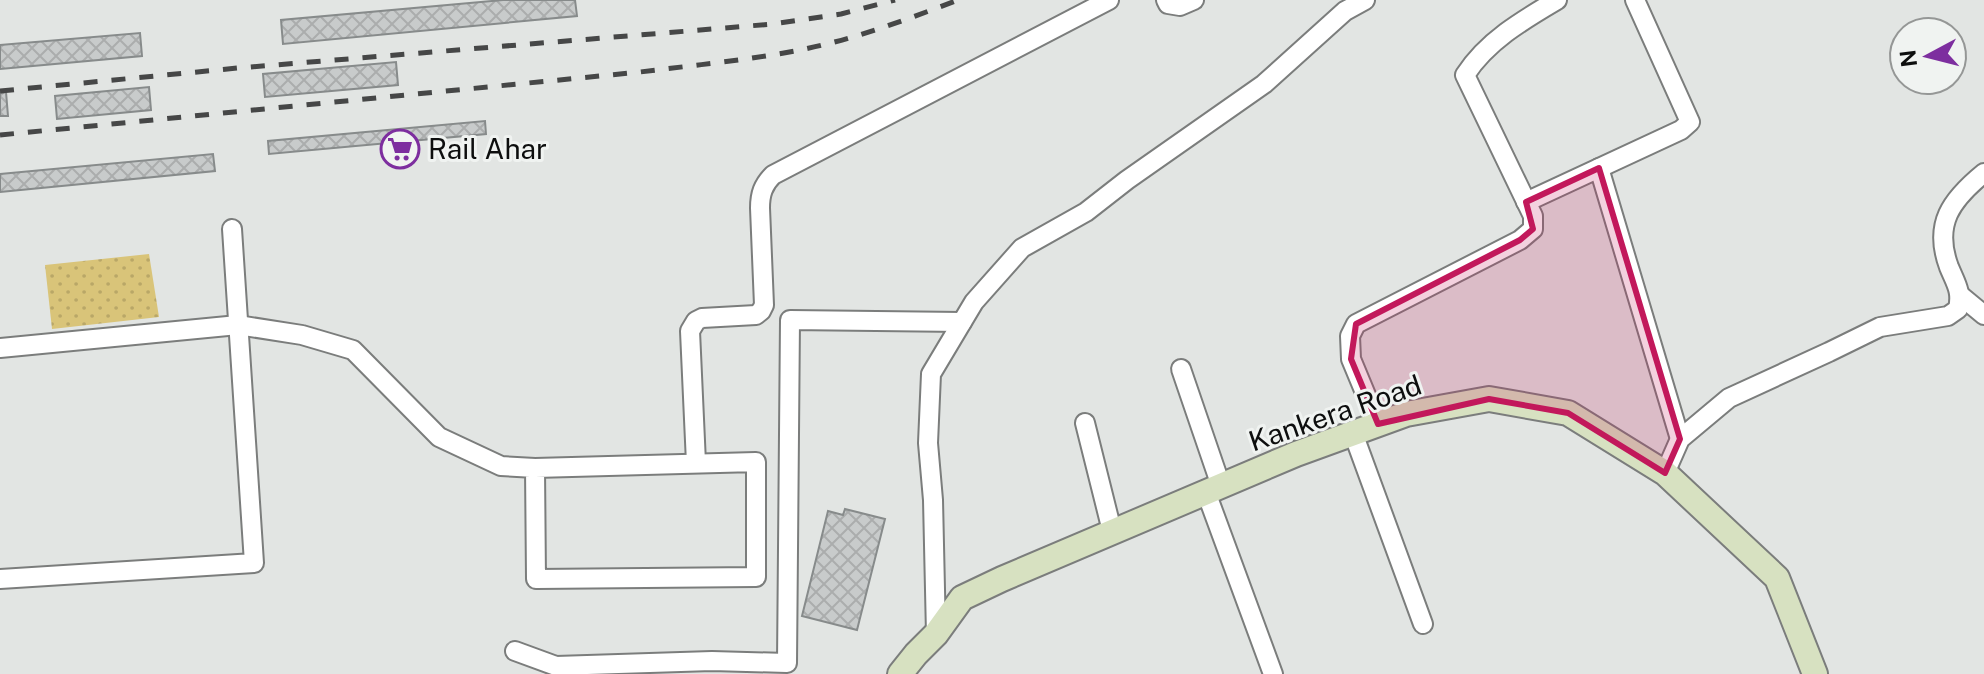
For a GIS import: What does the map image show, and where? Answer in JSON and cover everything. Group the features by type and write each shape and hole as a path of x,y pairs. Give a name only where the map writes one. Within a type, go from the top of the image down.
{"street":[{"path":"696,463 690,331 702,318 756,315 761,311 764,305 760,197 764,185 773,175 1109,0"},
{"path":"1166,0 1168,4 1180,6 1194,0"},
{"path":"936,634 933,500 928,443 931,374 974,302 1022,248 1086,212 1264,84 1345,11 1365,0"},
{"path":"1378,424 1351,359 1350,336 1356,324 1520,240 1533,229 1533,216 1465,75 1473,62 1516,24 1557,0"},
{"path":"1526,202 1681,130 1690,122 1635,0"},
{"path":"1599,168 1680,439"},
{"path":"1984,173 1960,194 1942,231 1943,250 1961,296 1984,315"},
{"path":"0,579 254,563 232,229"},
{"path":"1665,473 1680,439 1729,398 1880,327 1948,316 1958,309 1961,296"},
{"path":"515,651 556,666 712,661 787,663 790,320 962,322"},
{"path":"0,348 238,325 302,335 353,350 439,437 501,466 535,468 756,462 756,577 536,579 535,468"},
{"path":"1181,369 1214,489 1273,674"},
{"name":"Kankera Road","path":"900,674 936,634 962,598 1296,454 1406,414 1489,399 1568,413 1665,473 1777,578 1815,674"},
{"path":"1085,423 1112,531"},
{"path":"1353,433 1423,624"}],"highlighted area":[{"path":"1599,168 1680,439 1665,473 1568,413 1489,399 1378,424 1351,359 1356,324 1520,240 1533,229 1526,202"}],"shaded area":[{"path":"149,254 159,317 52,329 45,265"}],"building":[{"path":"503,0 575,0 577,16 283,44 281,20"},
{"path":"140,33 142,56 0,69 0,45"},
{"path":"396,62 398,85 265,97 263,74"},
{"path":"149,87 151,110 57,119 55,96"},
{"path":"6,92 8,116 0,116 0,93"},
{"path":"485,121 486,134 269,154 268,141"},
{"path":"213,154 215,171 0,192 0,174"},
{"path":"845,509 885,519 857,630 802,616 828,511 843,515"}],"railway":[{"path":"0,91 773,24 841,14 895,0"},
{"path":"0,135 744,59 844,39 958,0"}],"place":[{"name":"Rail Ahar","path":"400,149"}]}
